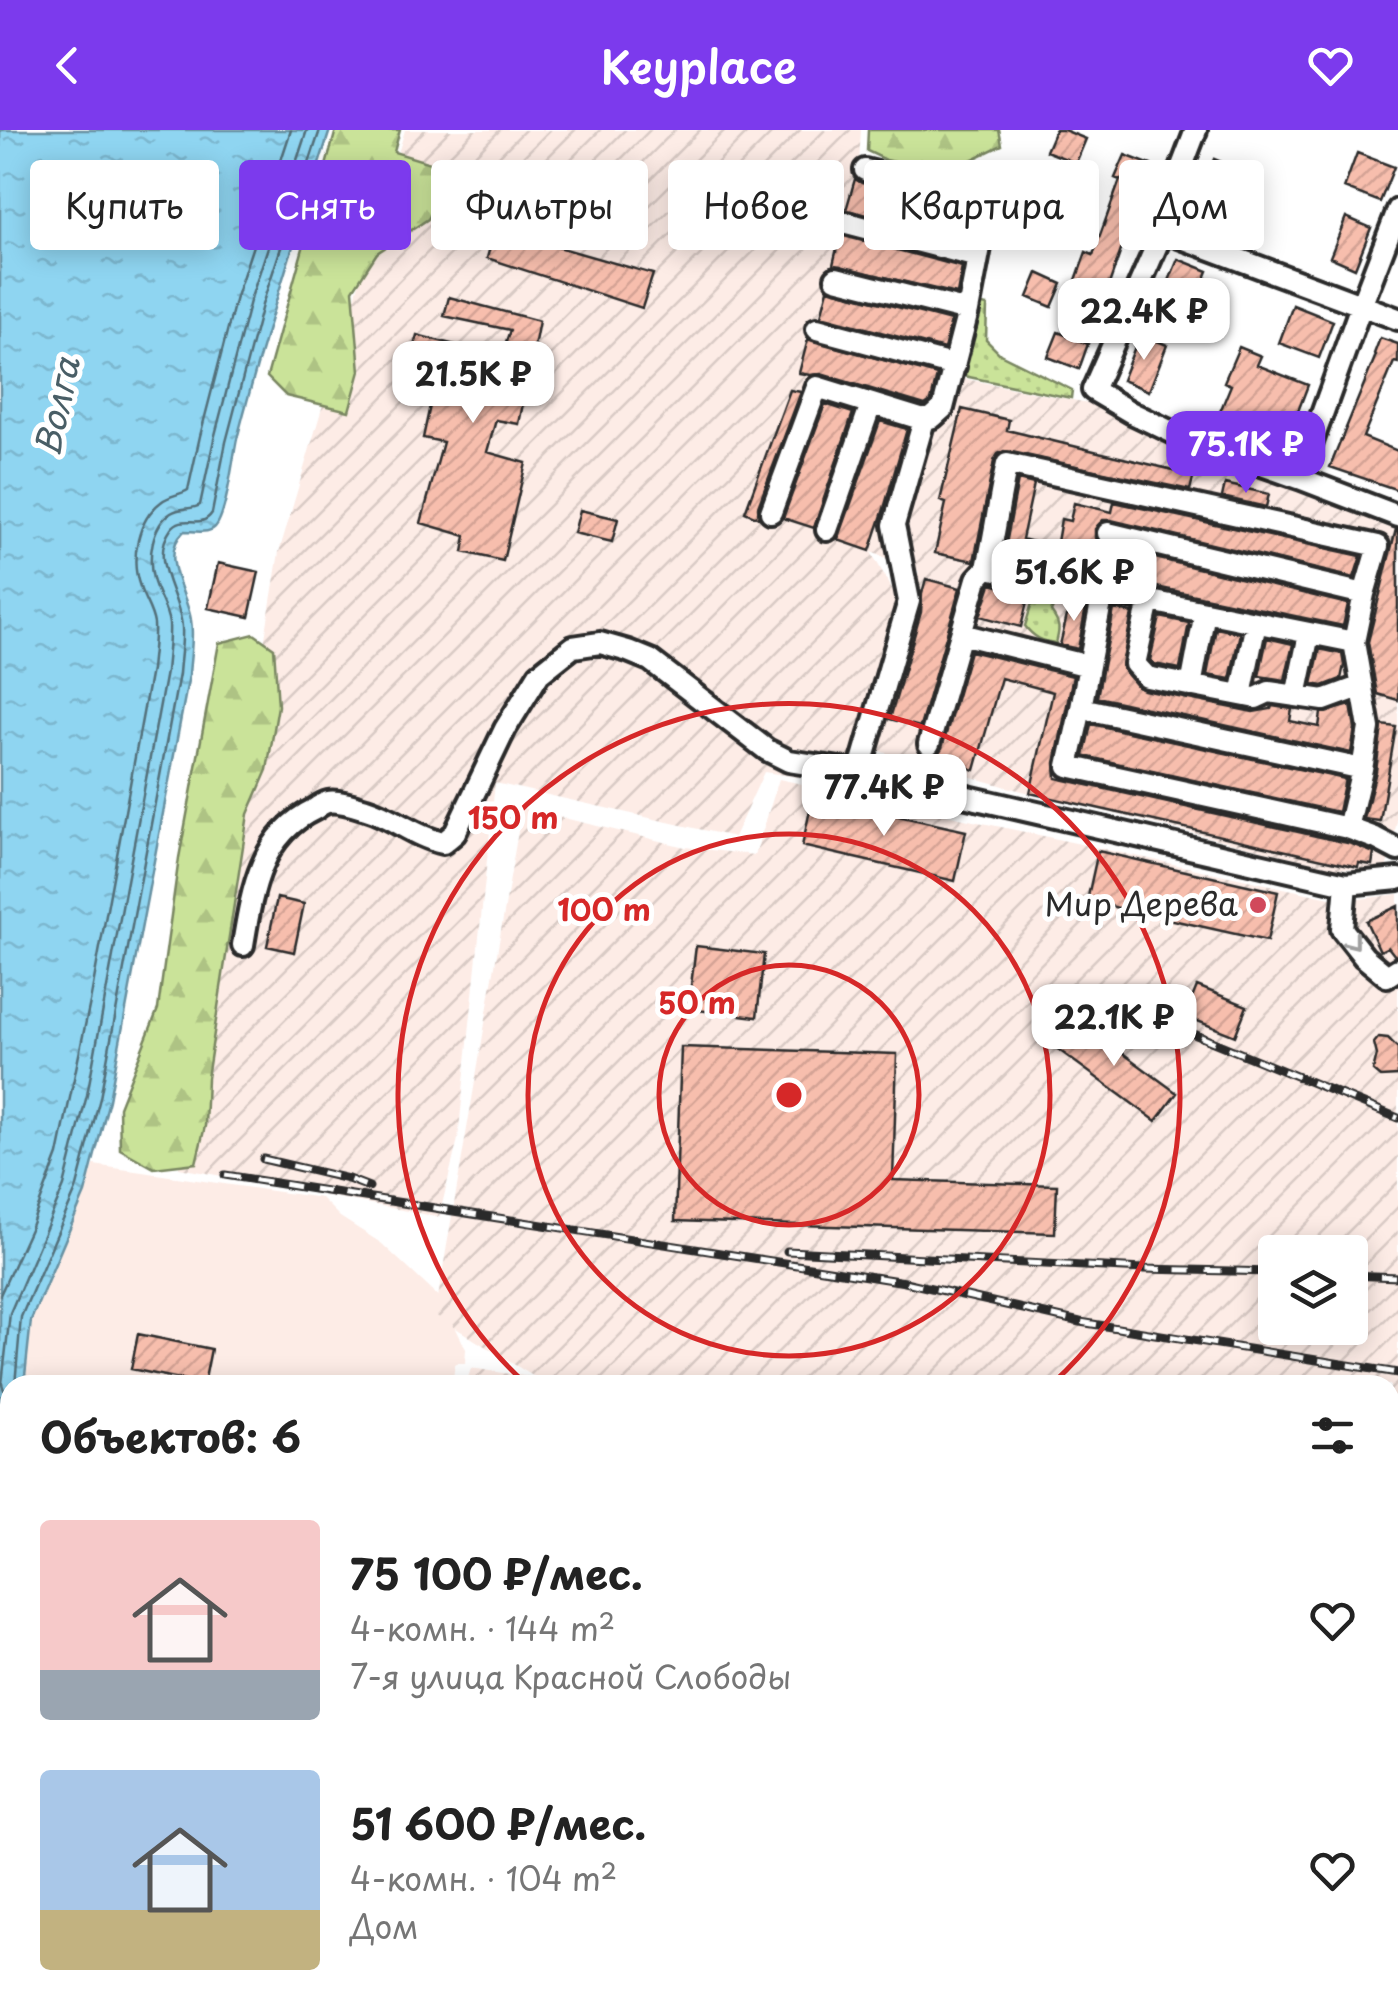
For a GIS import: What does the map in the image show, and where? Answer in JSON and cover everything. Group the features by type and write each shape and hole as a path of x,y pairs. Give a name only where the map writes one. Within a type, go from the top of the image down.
{"street":[{"path":"1184,160 1196,130"},
{"path":"1299,478 1398,210"},
{"path":"847,224 978,257"},
{"path":"771,512 808,384 924,420 943,408 979,250"},
{"path":"1155,250 1093,390 1182,437 1398,516"},
{"path":"1213,250 1398,320"},
{"path":"836,278 968,311"},
{"path":"817,329 955,366"},
{"path":"826,530 871,404"},
{"path":"859,772 909,601 894,525 924,420"},
{"path":"929,744 977,579 987,568 1007,464 1378,546 1354,642 1369,728 1348,828"},
{"path":"1108,533 1364,594"},
{"path":"987,568 1354,642"},
{"path":"1103,592 1068,766 1348,828 1398,850"},
{"path":"1149,601 1135,664 1147,677 1256,698 1269,692 1324,700 1362,686"},
{"path":"1191,686 1206,612"},
{"path":"1242,695 1256,623"},
{"path":"961,634 1089,666"},
{"path":"1296,696 1309,634"},
{"path":"243,945 263,862 281,831 330,801 370,810 427,839 444,843 455,833 505,729 539,674 573,647 600,643 650,660 767,750 789,761 859,772 1346,884 1398,879"},
{"path":"1081,708 1362,769"},
{"path":"1346,884 1342,929 1364,956 1388,976 1398,969"}],"shaded area":[{"path":"405,130 861,130 864,250 986,250 961,378 1088,403 1277,482 1398,526 1398,817 1386,870 1335,868 1018,790 872,749 919,571 871,552 898,599 883,669 865,713 852,763 809,752 798,777 764,772 734,837 495,783 458,1139 439,1217 179,1168 279,552 369,250 411,250 411,160 396,160"},
{"path":"779,779 1344,901 1398,894 1398,1375 531,1375 435,1315 522,808 685,847 755,855"},
{"path":"94,1165 321,1198 340,1217 381,1243 442,1300 466,1349 465,1363 455,1363 453,1375 25,1375 31,1320"},
{"path":"471,1368 516,1375 469,1375"}],"green space":[{"path":"336,130 400,130 394,152 431,163 431,214 411,230 411,160 328,160"},
{"path":"868,130 999,130 1002,145 971,160 886,160 867,151"},
{"path":"302,250 382,250 353,290 360,371 349,411 286,396 267,377"},
{"path":"977,306 987,306 986,340 1000,354 1072,390 1071,398 964,376"},
{"path":"1033,586 1052,590 1055,603 1051,612 1058,627 1056,643 1039,638 1025,626"},
{"path":"254,634 274,648 278,706 267,770 248,814 207,1078 205,1126 196,1163 154,1168 120,1149 119,1107 158,1009 179,858 219,643"}],"water":[{"name":"Волга","path":"0,130 330,130 320,160 239,160 239,250 292,250 237,439 222,513 211,530 184,531 174,552 176,574 192,627 189,675 109,1100 85,1193 31,1320 25,1375 0,1375"}],"building":[{"path":"1055,130 1086,139 1077,160 1046,151"},
{"path":"1357,153 1394,167 1380,202 1344,188"},
{"path":"855,179 864,183 864,214 846,210"},
{"path":"1119,183 1121,250 1106,293 1075,283 1086,252 1093,255 1099,250 1099,238"},
{"path":"1346,217 1371,228 1355,268 1330,257"},
{"path":"844,236 864,241 864,250 897,250 962,267 957,294 833,265 836,250 844,250"},
{"path":"489,250 569,250 653,274 642,308 487,258"},
{"path":"1178,259 1208,271 1196,301 1166,288"},
{"path":"1038,273 1062,284 1052,307 1028,297"},
{"path":"828,289 951,321 944,349 821,316"},
{"path":"449,297 539,321 519,424 496,420 487,452 526,463 503,561 463,552 466,536 421,523 443,442 423,438 431,401 401,394 417,335 501,357 510,330 444,316"},
{"path":"1293,305 1333,321 1319,358 1279,343"},
{"path":"1058,332 1088,344 1079,369 1048,357"},
{"path":"1140,334 1167,345 1149,391 1122,380"},
{"path":"1380,338 1398,344 1398,363 1394,362 1363,437 1398,451 1398,490 1330,467"},
{"path":"808,339 937,375 931,401 925,405 821,374 799,373"},
{"path":"1239,347 1261,356 1257,365 1308,385 1297,414 1283,409 1271,440 1217,419 1231,385 1224,382"},
{"path":"790,390 801,392 758,507 759,518 745,512"},
{"path":"825,404 853,413 814,528 783,518"},
{"path":"962,409 1009,420 1007,430 1194,475 1190,490 1004,451 994,461 974,561 935,553 946,503 940,501"},
{"path":"880,421 907,429 870,551 838,540"},
{"path":"1018,480 1034,484 1022,539 1056,548 1061,519 1070,521 1074,503 1112,512 1114,502 1361,556 1354,578 1111,520 1103,520 1095,529 1095,538 1105,546 1348,604 1343,626 1004,555"},
{"path":"1225,484 1269,494 1266,507 1222,497"},
{"path":"580,510 618,519 612,542 574,533"},
{"path":"1396,529 1398,700 1377,694 1368,642"},
{"path":"218,563 259,572 249,617 208,608"},
{"path":"926,579 960,588 920,727 890,719 921,612"},
{"path":"991,584 1029,594 1021,627 980,616"},
{"path":"1071,599 1087,602 1078,649 1060,645"},
{"path":"1114,609 1132,613 1122,667 1138,687 1253,712 1272,706 1292,709 1290,721 1319,727 1321,713 1351,705 1355,728 1351,753 1097,697"},
{"path":"1160,617 1189,623 1180,669 1150,660"},
{"path":"1216,628 1240,633 1230,679 1207,675"},
{"path":"1267,638 1293,644 1285,680 1259,676"},
{"path":"1320,649 1342,654 1344,665 1341,679 1323,686 1312,684"},
{"path":"970,651 1073,676 1055,763 1056,778 1352,844 1374,853 1372,865 1359,863 1358,867 1030,793 1053,692 1001,678 975,770 934,758 942,748"},
{"path":"1091,724 1345,779 1338,812 1084,756"},
{"path":"1382,725 1396,727 1380,821 1364,819"},
{"path":"813,797 966,831 955,881 802,846"},
{"path":"1098,851 1278,892 1267,941 1087,901"},
{"path":"277,898 304,904 294,952 267,946"},
{"path":"1398,906 1395,956 1388,947 1380,951 1366,921"},
{"path":"696,946 764,954 757,1017 688,1009"},
{"path":"1197,986 1247,1006 1235,1036 1185,1016"},
{"path":"1072,1016 1177,1093 1156,1121 1052,1045"},
{"path":"1379,1037 1388,1038 1398,1048 1398,1076 1380,1077 1373,1071 1377,1055 1374,1043"},
{"path":"681,1047 897,1054 893,1180 1057,1185 1055,1233 675,1221"},
{"path":"138,1334 211,1349 206,1375 160,1375 131,1369"}],"railway":[{"path":"1145,1014 1398,1118"},
{"path":"263,1159 369,1187"},
{"path":"225,1175 905,1282 1080,1322 1398,1373"},
{"path":"787,1251 1258,1272"},
{"path":"1368,1276 1398,1277"}],"place":[{"name":"Мир Дерева","path":"1258,905"}]}
